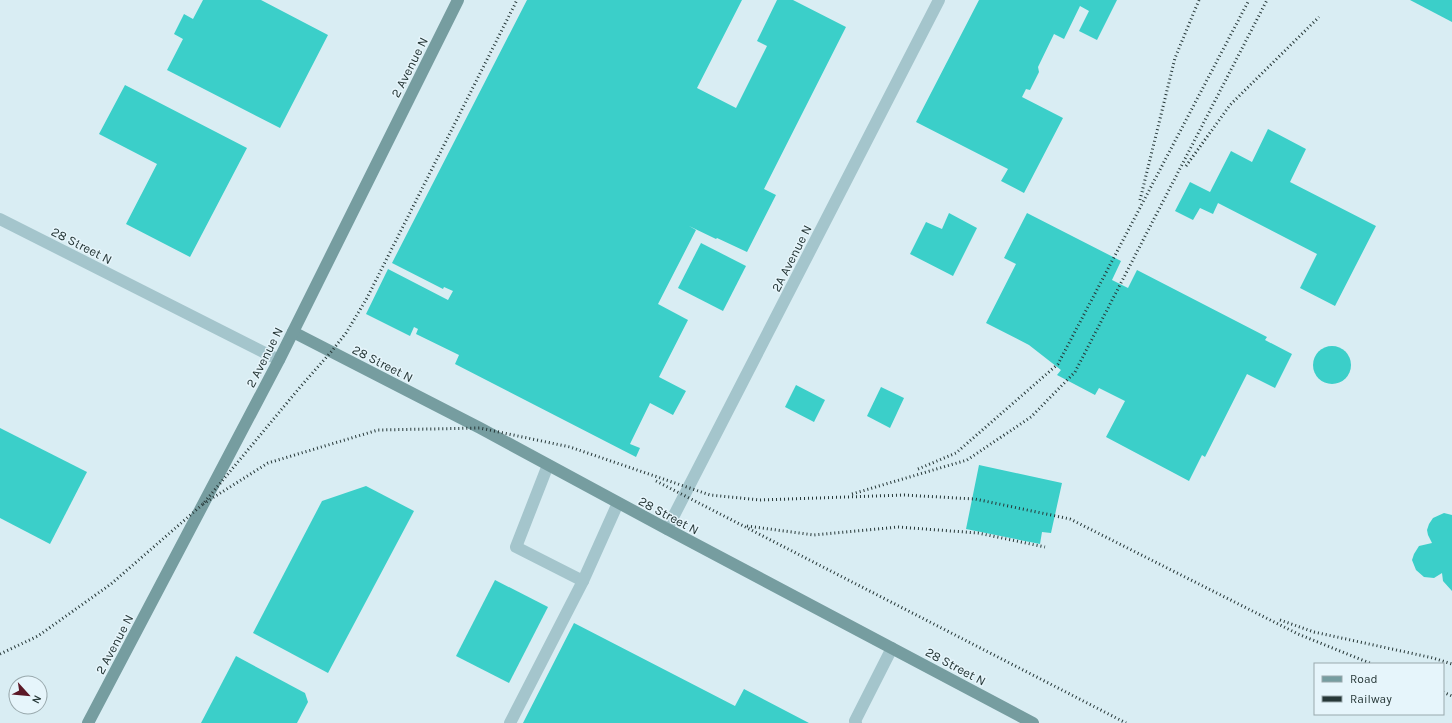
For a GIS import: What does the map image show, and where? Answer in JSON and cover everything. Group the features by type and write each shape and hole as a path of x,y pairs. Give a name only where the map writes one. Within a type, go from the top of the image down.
{"street":[{"name":"2 Avenue N","path":"88,723 279,360 458,0"},
{"name":"2A Avenue N","path":"667,529 939,0"},
{"name":"28 Street N","path":"0,219 279,360"},
{"name":"28 Street N","path":"293,332 480,428 618,503 1033,723"},
{"path":"548,465 516,547 583,581"},
{"path":"510,723 583,581 618,503"},
{"path":"855,722 892,648"}],"building":[{"path":"203,0 261,0 328,35 280,128 167,70 183,39 174,34 184,14 193,19"},
{"path":"527,0 742,0 697,88 736,108 767,46 757,41 777,0 793,0 846,27 764,189 776,195 747,252 689,226 696,230 658,304 688,320 659,377 686,391 673,415 650,403 630,444 640,448 636,457 455,364 459,355 416,334 418,329 414,327 410,336 366,314 388,269 448,300 453,291 444,287 443,289 392,263"},
{"path":"979,0 1117,0 1097,40 1079,31 1089,11 1080,6 1064,39 1054,34 1038,67 1039,72 1030,90 1026,89 1022,97 1063,118 1024,193 1001,181 1008,169 916,122"},
{"path":"1410,0 1452,0 1452,22"},
{"path":"125,85 247,148 190,257 126,224 157,164 99,134"},
{"path":"1268,129 1306,149 1290,182 1376,226 1335,306 1300,288 1317,254 1218,203 1213,214 1200,208 1193,220 1175,211 1190,182 1210,192 1231,151 1252,162"},
{"path":"949,213 977,228 953,276 910,254 926,222 942,229"},
{"path":"1027,213 1121,261 1112,280 1128,288 1137,270 1267,337 1265,340 1292,354 1275,388 1247,374 1205,457 1202,455 1189,481 1106,437 1125,401 1099,388 1095,395 1057,375 1061,370 1029,345 986,323 1016,264 1004,258"},
{"path":"701,243 746,266 723,311 678,288"},
{"path":"1332,346 1342,349 1348,355 1351,365 1348,375 1342,381 1332,384 1322,381 1316,375 1313,365 1316,355 1322,349"},
{"path":"796,385 825,400 814,422 785,407"},
{"path":"881,387 904,398 890,428 867,416"},
{"path":"0,428 87,472 50,544 0,518"},
{"path":"979,465 1062,483 1051,533 1042,532 1040,544 966,529"},
{"path":"366,486 414,511 328,673 253,633 322,501"},
{"path":"1444,513 1452,515 1452,591 1443,581 1442,573 1434,578 1424,577 1416,570 1412,560 1419,546 1432,543 1427,530 1429,524 1433,518"},
{"path":"495,580 548,607 509,683 456,656"},
{"path":"574,623 735,706 744,689 809,723 523,723"},
{"path":"236,656 305,693 308,702 297,723 201,723"}],"railway":[{"path":"0,654 38,636 111,584 203,504 331,352 346,333 367,298 517,0"},
{"path":"1140,200 1175,58 1199,0"},
{"path":"918,469 956,453 1058,364 1249,0"},
{"path":"852,494 967,460 1031,417 1075,372 1267,0"},
{"path":"1186,166 1230,105 1319,17"},
{"path":"203,504 268,463 378,430 480,428 570,447 710,495 760,500 904,495 975,499 1070,519 1298,634 1370,663"},
{"path":"656,481 1126,723"},
{"path":"747,526 814,535 898,527 978,533 1045,547"},
{"path":"1280,620 1314,632 1433,658 1452,664"},
{"path":"1444,692 1452,696"}]}
